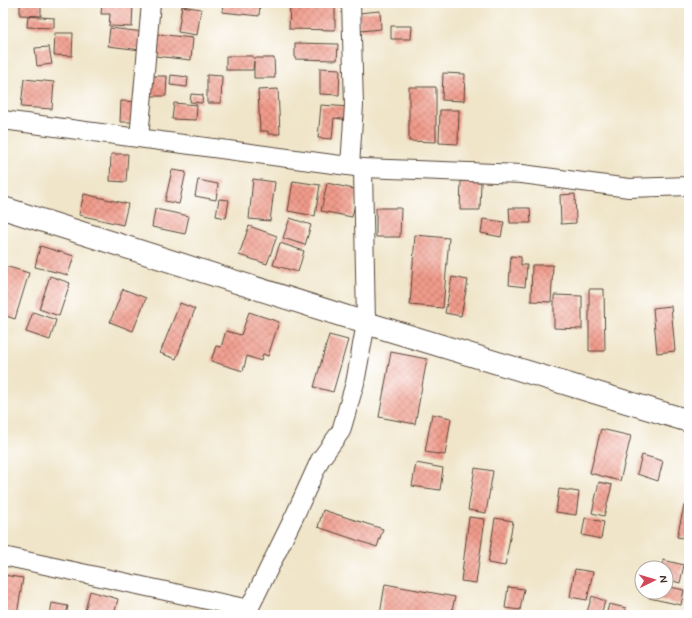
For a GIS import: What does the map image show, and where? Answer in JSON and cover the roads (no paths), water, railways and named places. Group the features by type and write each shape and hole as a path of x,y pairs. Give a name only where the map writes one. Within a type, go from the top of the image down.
{"main road":[{"path":"3,208 366,323 689,421"}],"street":[{"path":"139,138 151,3"},
{"path":"3,556 248,612 292,522 320,460 341,431 354,383 366,323 356,167 351,3"},
{"path":"3,120 356,167 522,174 629,188 689,186"}]}
